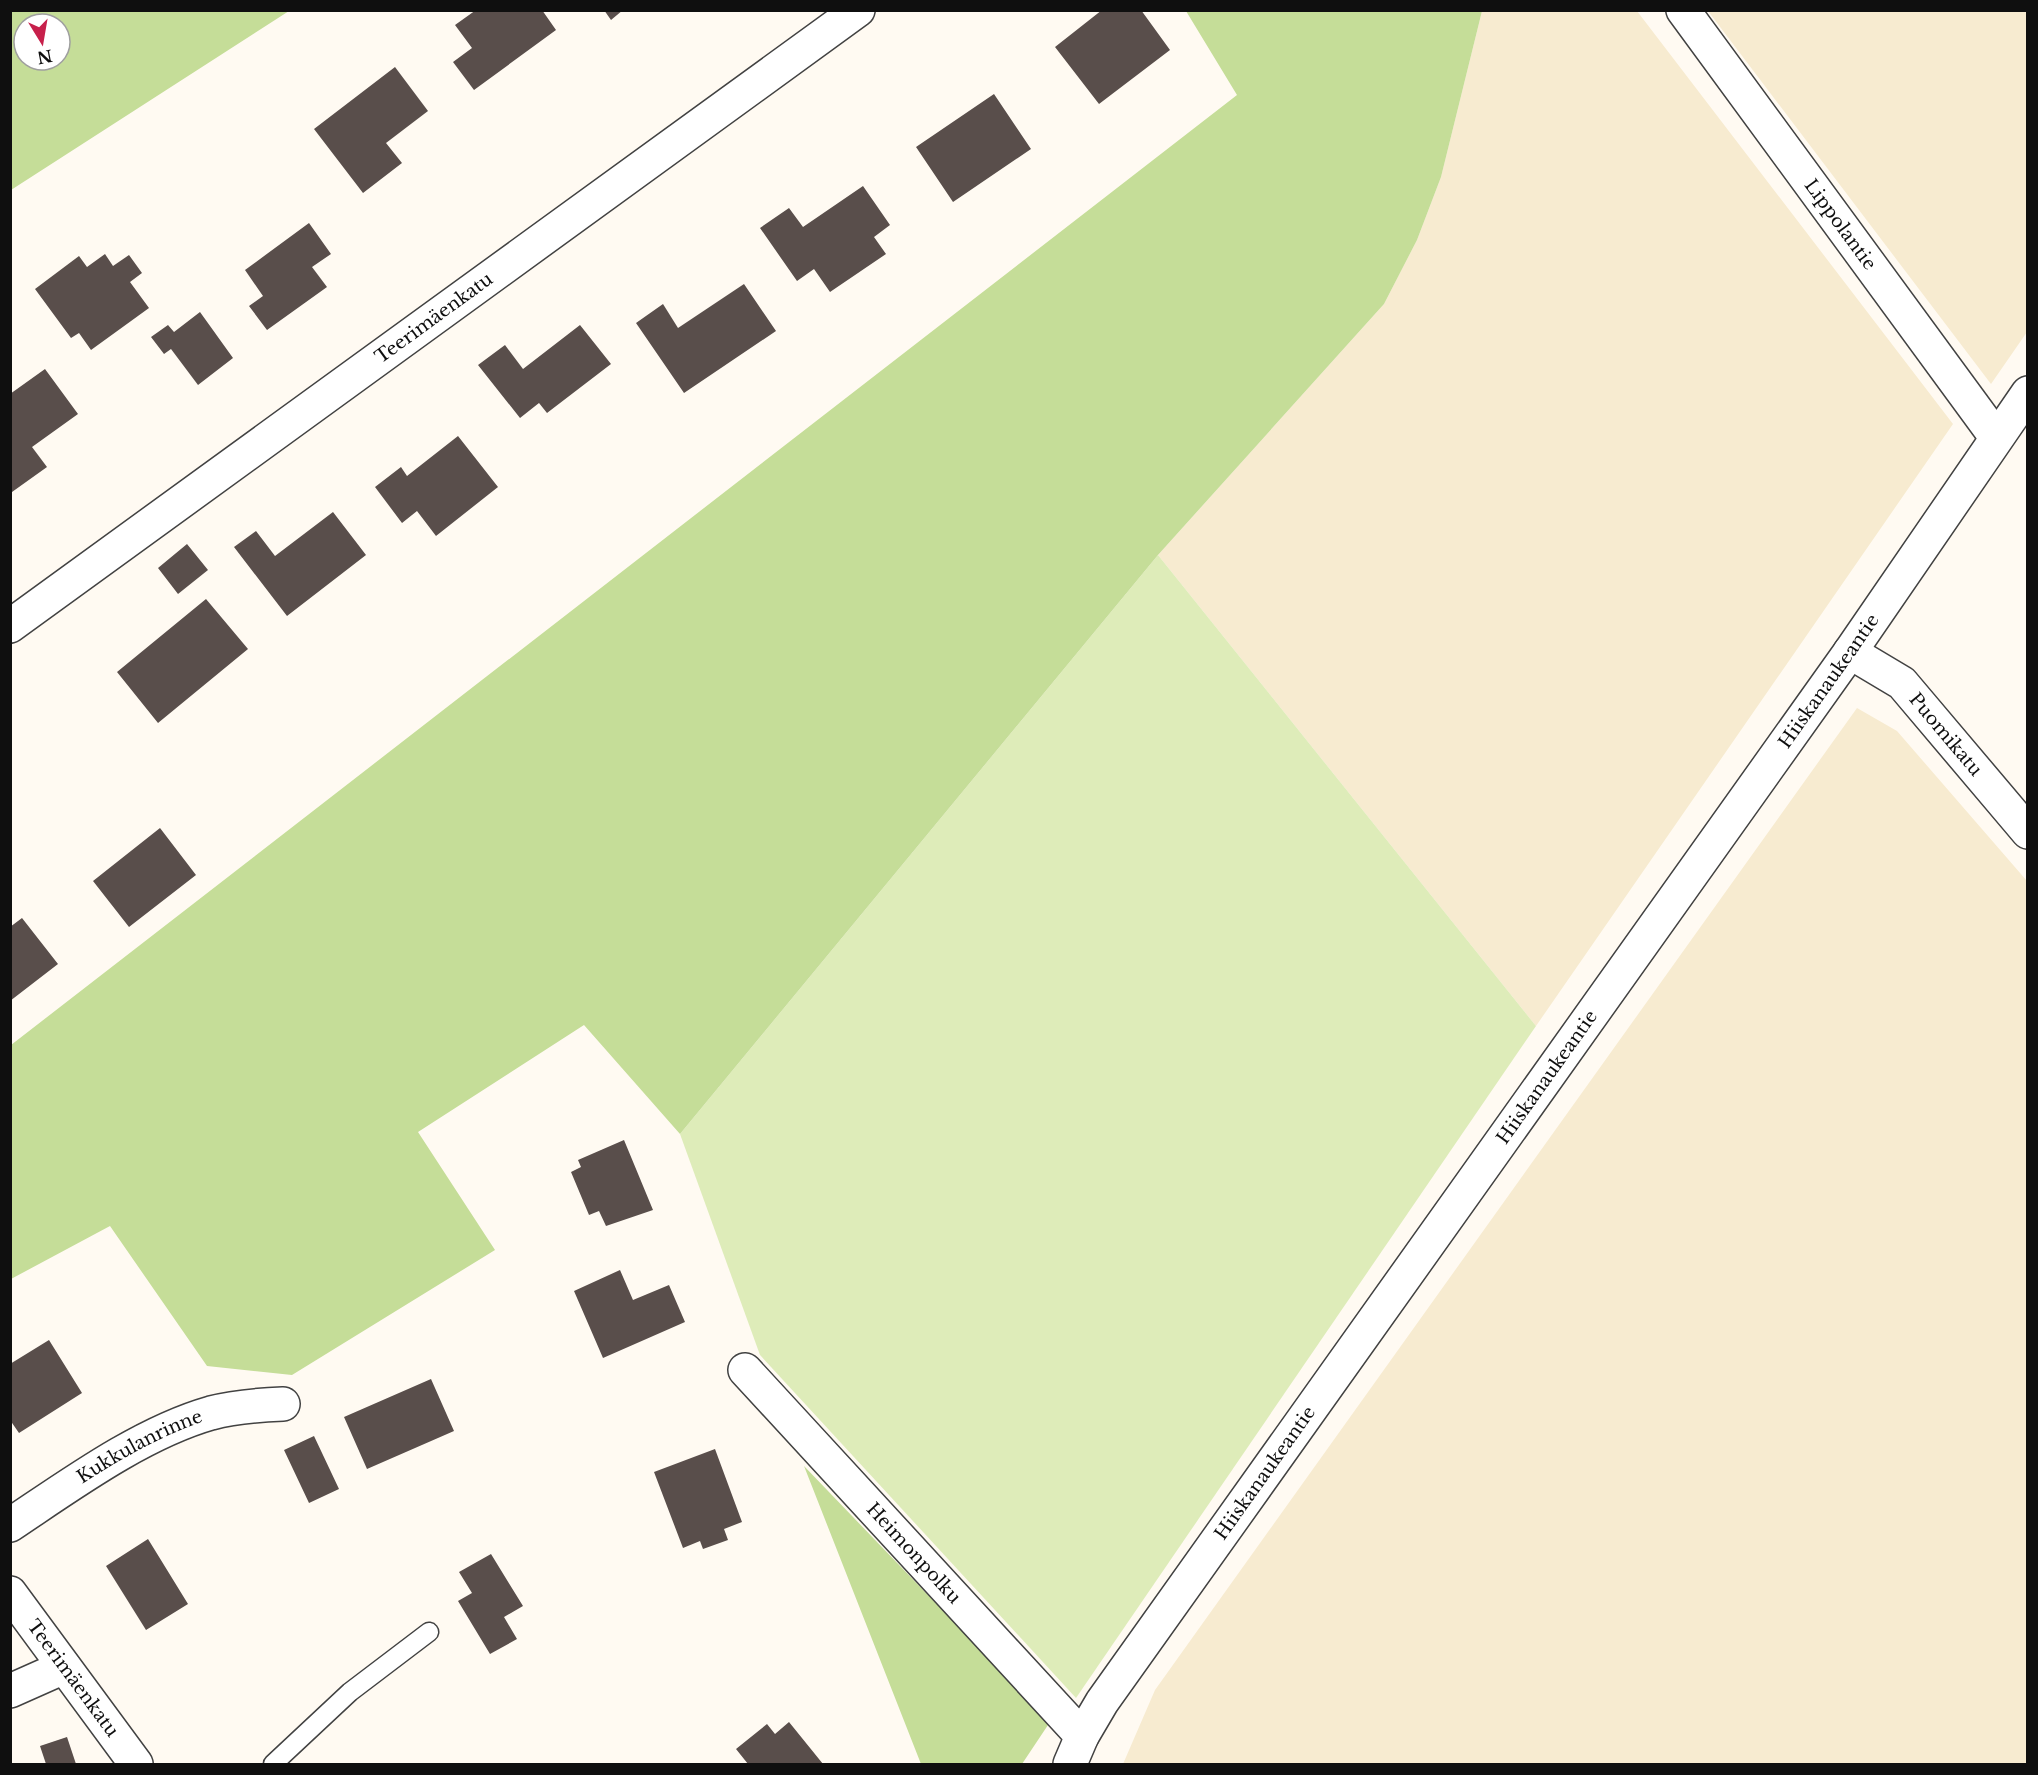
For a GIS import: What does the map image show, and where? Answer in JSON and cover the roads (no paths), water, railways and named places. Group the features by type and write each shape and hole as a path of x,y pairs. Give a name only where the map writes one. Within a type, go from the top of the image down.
{"street":[{"name":"Teerimäenkatu","path":"10,626 858,10"},
{"name":"Lippolantie","path":"1683,10 1996,437"},
{"name":"Hiiskanaukeantie","path":"1076,1750 1109,1692 1850,652 2028,393"},
{"name":"Puomikatu","path":"1850,652 1902,683 2028,832"},
{"name":"Heimonpolku","path":"745,1370 1076,1750"},
{"name":"Kukkulanrinne","path":"10,1525 77,1480 145,1441 210,1413 250,1406 283,1404"},
{"name":"Teerimäenkatu","path":"10,1593 136,1764"},
{"path":"10,1691 64,1667"}],"lane":[{"path":"273,1764 350,1692 429,1632"}]}
